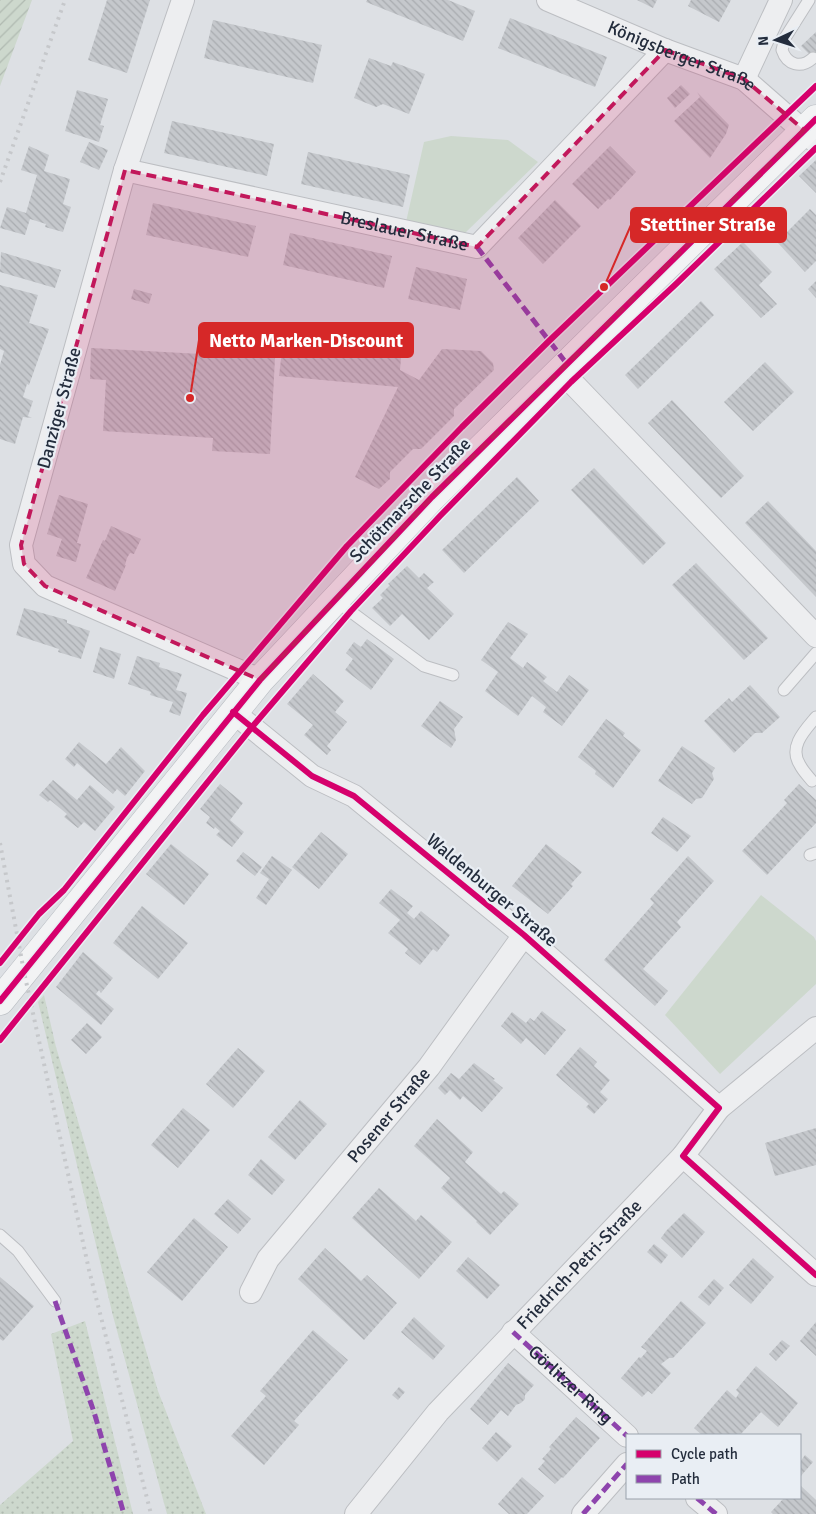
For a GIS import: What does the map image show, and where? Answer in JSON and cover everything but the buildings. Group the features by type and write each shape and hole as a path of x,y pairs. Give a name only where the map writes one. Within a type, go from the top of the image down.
{"main road":[{"name":"Schötmarsche Straße","path":"0,1001 260,680 432,497 812,130"}],"street":[{"name":"Danziger Straße","path":"183,0 125,170 22,545 24,564 45,586 260,680"},
{"name":"Königsberger Straße","path":"548,0 665,50 744,79 812,130"},
{"path":"744,79 781,0"},
{"name":"Breslauer Straße","path":"125,170 477,248 665,50"},
{"path":"561,371 816,636"},
{"name":"Waldenburger Straße","path":"233,712 312,776 354,796 524,935 719,1108"},
{"name":"Posener Straße","path":"252,1292 268,1259 430,1067 524,935"},
{"name":"Friedrich-Petri-Straße","path":"356,1514 438,1412 683,1156 719,1108 816,1028"},
{"path":"683,1156 816,1275"},
{"name":"Görlitzer Ring","path":"513,1332 626,1435"},
{"path":"583,1514 626,1465"},
{"path":"698,1499 716,1514"}],"lane":[{"path":"809,0 785,38 782,50 788,61 794,64 801,65 813,58"},
{"path":"335,600 424,666 453,675"},
{"path":"784,690 816,653"},
{"path":"812,781 799,764 796,754 800,736 816,717"},
{"path":"0,1235 18,1251 55,1301"}],"highlighted area":[{"path":"665,50 744,79 804,130 432,497 260,680 45,586 24,564 21,545 125,170 477,247"}],"shaded area":[{"path":"0,0 32,0 0,86"},
{"path":"451,136 508,140 538,162 464,234 406,222 424,142"},
{"path":"761,895 814,937 816,941 816,984 720,1074 665,1015"},
{"path":"44,995 56,1047 158,1391 206,1514 167,1514 113,1316 38,1002"},
{"path":"85,1321 133,1514 0,1514 0,1505 73,1441 51,1334"}],"railway":[{"path":"0,182 65,0"},
{"path":"0,843 24,972 89,1270 151,1514"}],"marked path":[{"path":"477,247 567,364"},
{"path":"55,1301 94,1412 124,1514"},
{"path":"513,1332 626,1435"},
{"path":"583,1514 626,1465"},
{"path":"698,1499 716,1514"}],"cycle path":[{"path":"0,963 39,914 64,890 203,715 347,546 462,427 549,341 816,86"},
{"path":"0,1001 260,680 432,497 816,119"},
{"path":"0,1040 252,727 351,611 440,516 571,382 676,284 816,148"},
{"path":"233,712 312,776 354,796 524,935 719,1108 683,1156 816,1275"}],"place":[{"name":"Stettiner Straße","path":"604,287"},
{"name":"Netto Marken-Discount","path":"190,398"}]}
